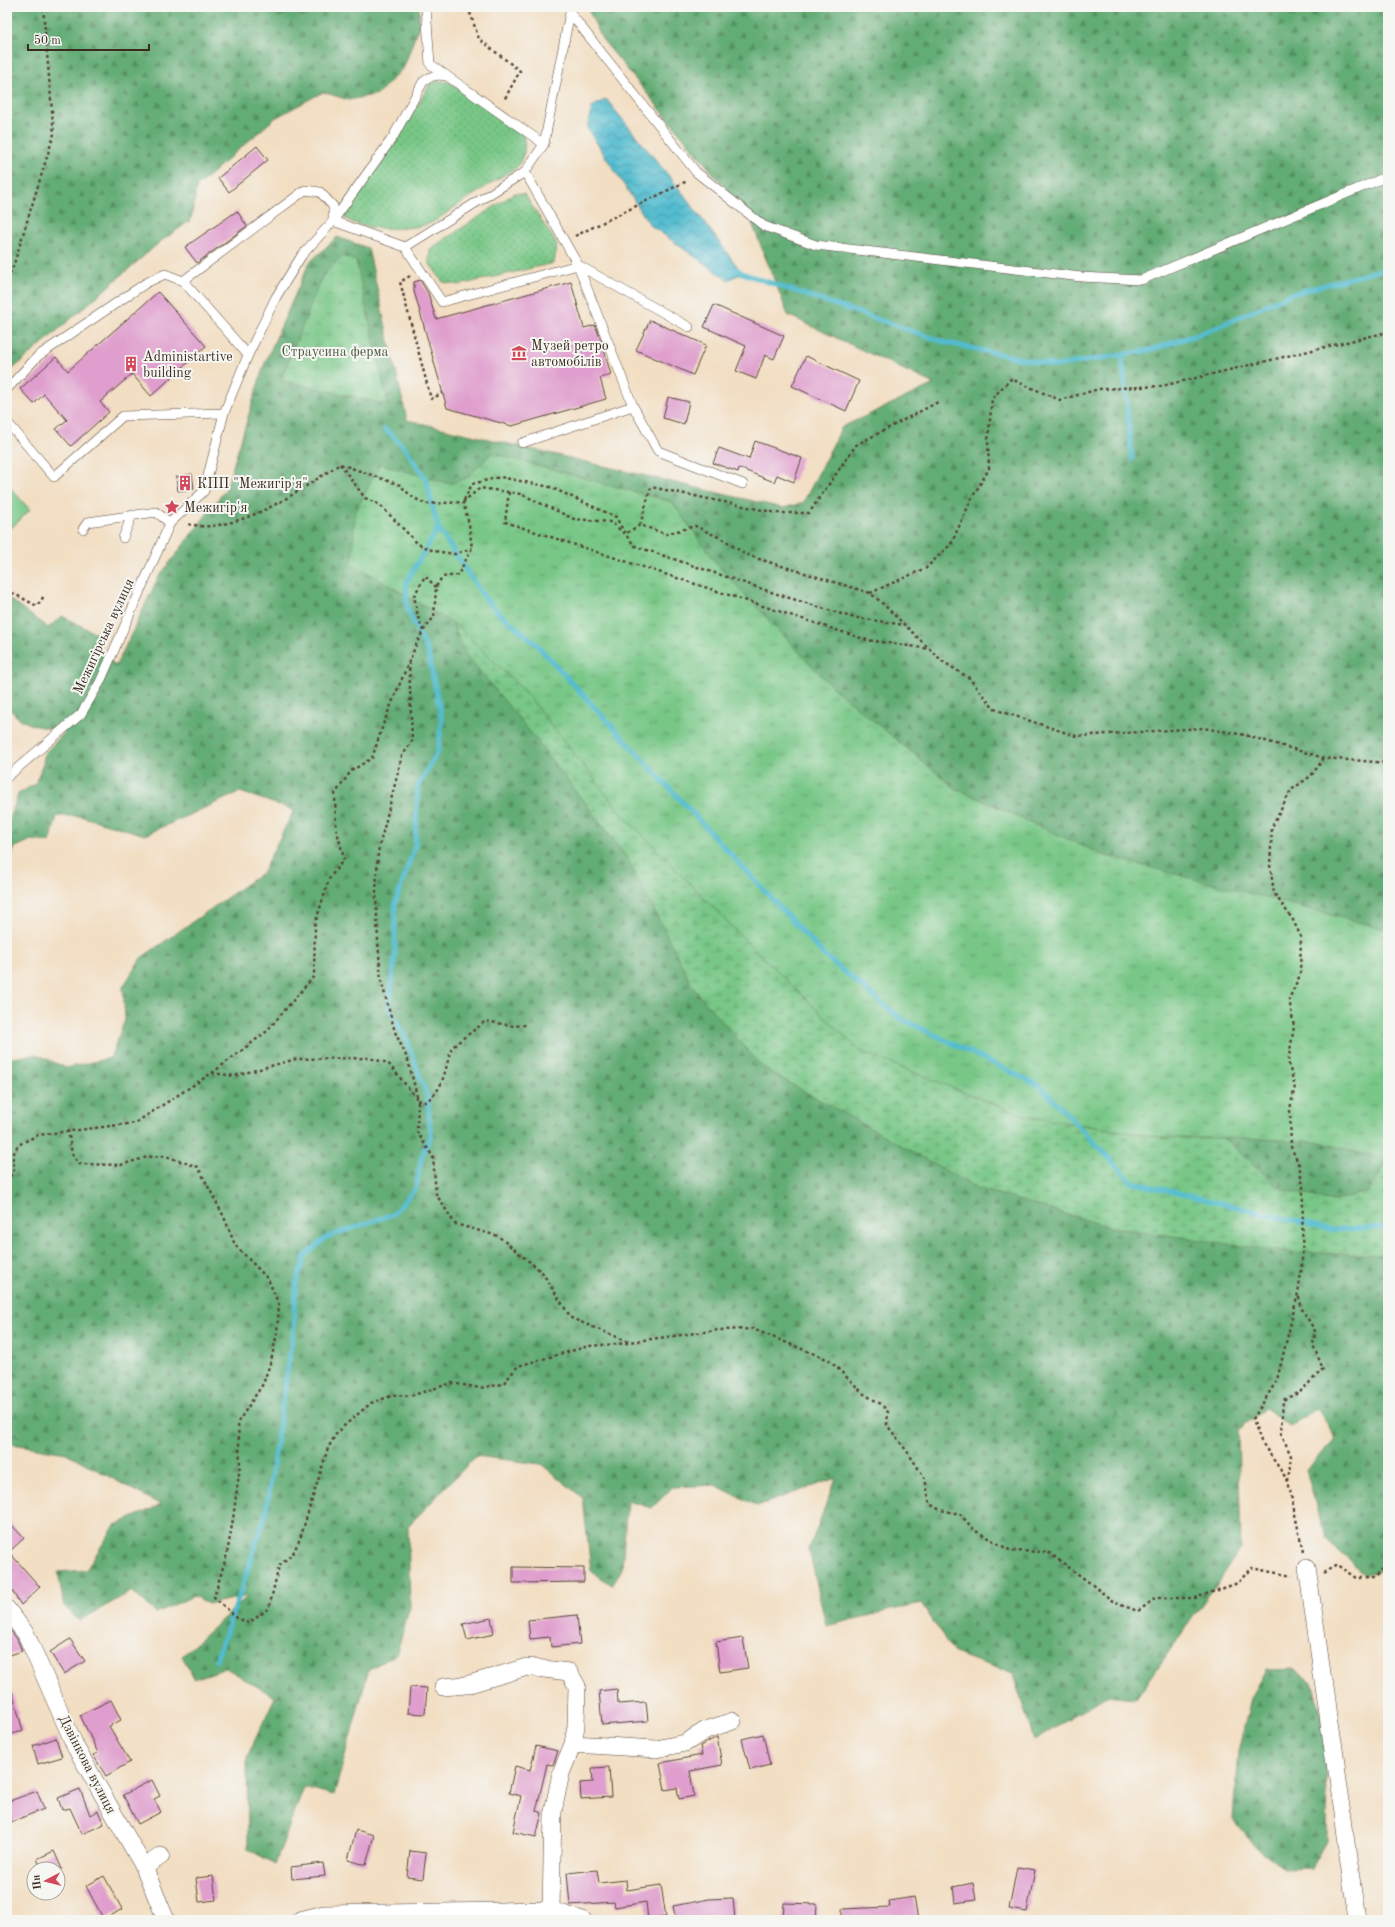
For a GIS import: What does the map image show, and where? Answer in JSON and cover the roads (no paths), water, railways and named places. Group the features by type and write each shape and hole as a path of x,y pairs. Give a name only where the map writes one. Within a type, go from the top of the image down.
{"street":[{"path":"1307,1567 1357,1920"},
{"name":"Дзвінкова вулиця","path":"7,1609 26,1634 76,1748 144,1867 166,1920"},
{"path":"443,1687 466,1685 527,1667 569,1672 577,1686 573,1744 561,1773 553,1812 551,1910"},
{"path":"573,1744 656,1749 685,1743 706,1730 733,1721"},
{"path":"144,1867 161,1856"},
{"path":"300,1920 324,1914 551,1910 583,1920"}],"lane":[{"path":"426,7 430,64 544,144"},
{"path":"405,247 525,172 544,144 571,10"},
{"path":"571,10 696,172 764,226 816,245 1081,278 1141,280 1388,176"},
{"path":"7,422 54,477 123,416 224,413 248,355 276,297 302,255 333,221 393,137 423,82 431,76 439,74 447,76"},
{"path":"525,172 578,265 633,406 658,451 743,484"},
{"path":"183,281 306,190 320,192 333,206 333,221"},
{"path":"333,221 405,247 442,302 578,265 689,327"},
{"path":"7,388 38,356 146,283 165,274 183,281 248,355"},
{"path":"522,443 633,406"},
{"name":"Межигірська вулиця","path":"7,777 81,714 100,682 170,523 204,491 224,413"},
{"path":"83,529 88,522 156,512 170,523"},
{"path":"123,538 132,515"}],"water":[{"path":"606,99 682,192 742,273 728,280 650,225 587,128 592,107"}],"waterway":[{"path":"738,270 742,273 947,343 1056,366 1150,350 1208,331 1291,294 1388,268"},
{"path":"1122,355 1132,459"},
{"path":"385,429 406,449 426,479 438,528 484,597 499,613 535,643 825,956 900,1018 1040,1086 1132,1182 1333,1230 1388,1227"},
{"path":"216,1660 242,1588 266,1512 294,1327 296,1284 305,1256 327,1237 393,1214 416,1188 422,1155 431,1135 427,1096 407,1041 389,1007 395,955 395,904 415,846 418,786 438,751 442,720 428,653 407,608 406,583 438,528"}],"place":[{"name":"Музей ретро автомобілів","path":"519,353"},
{"name":"Administartive building","path":"131,364"},
{"name":"КПП \"Межигір'я\"","path":"185,483"},
{"name":"Межигір'я","path":"172,507"}],"park label":[{"name":"Страусина ферма","path":"335,351"}]}
